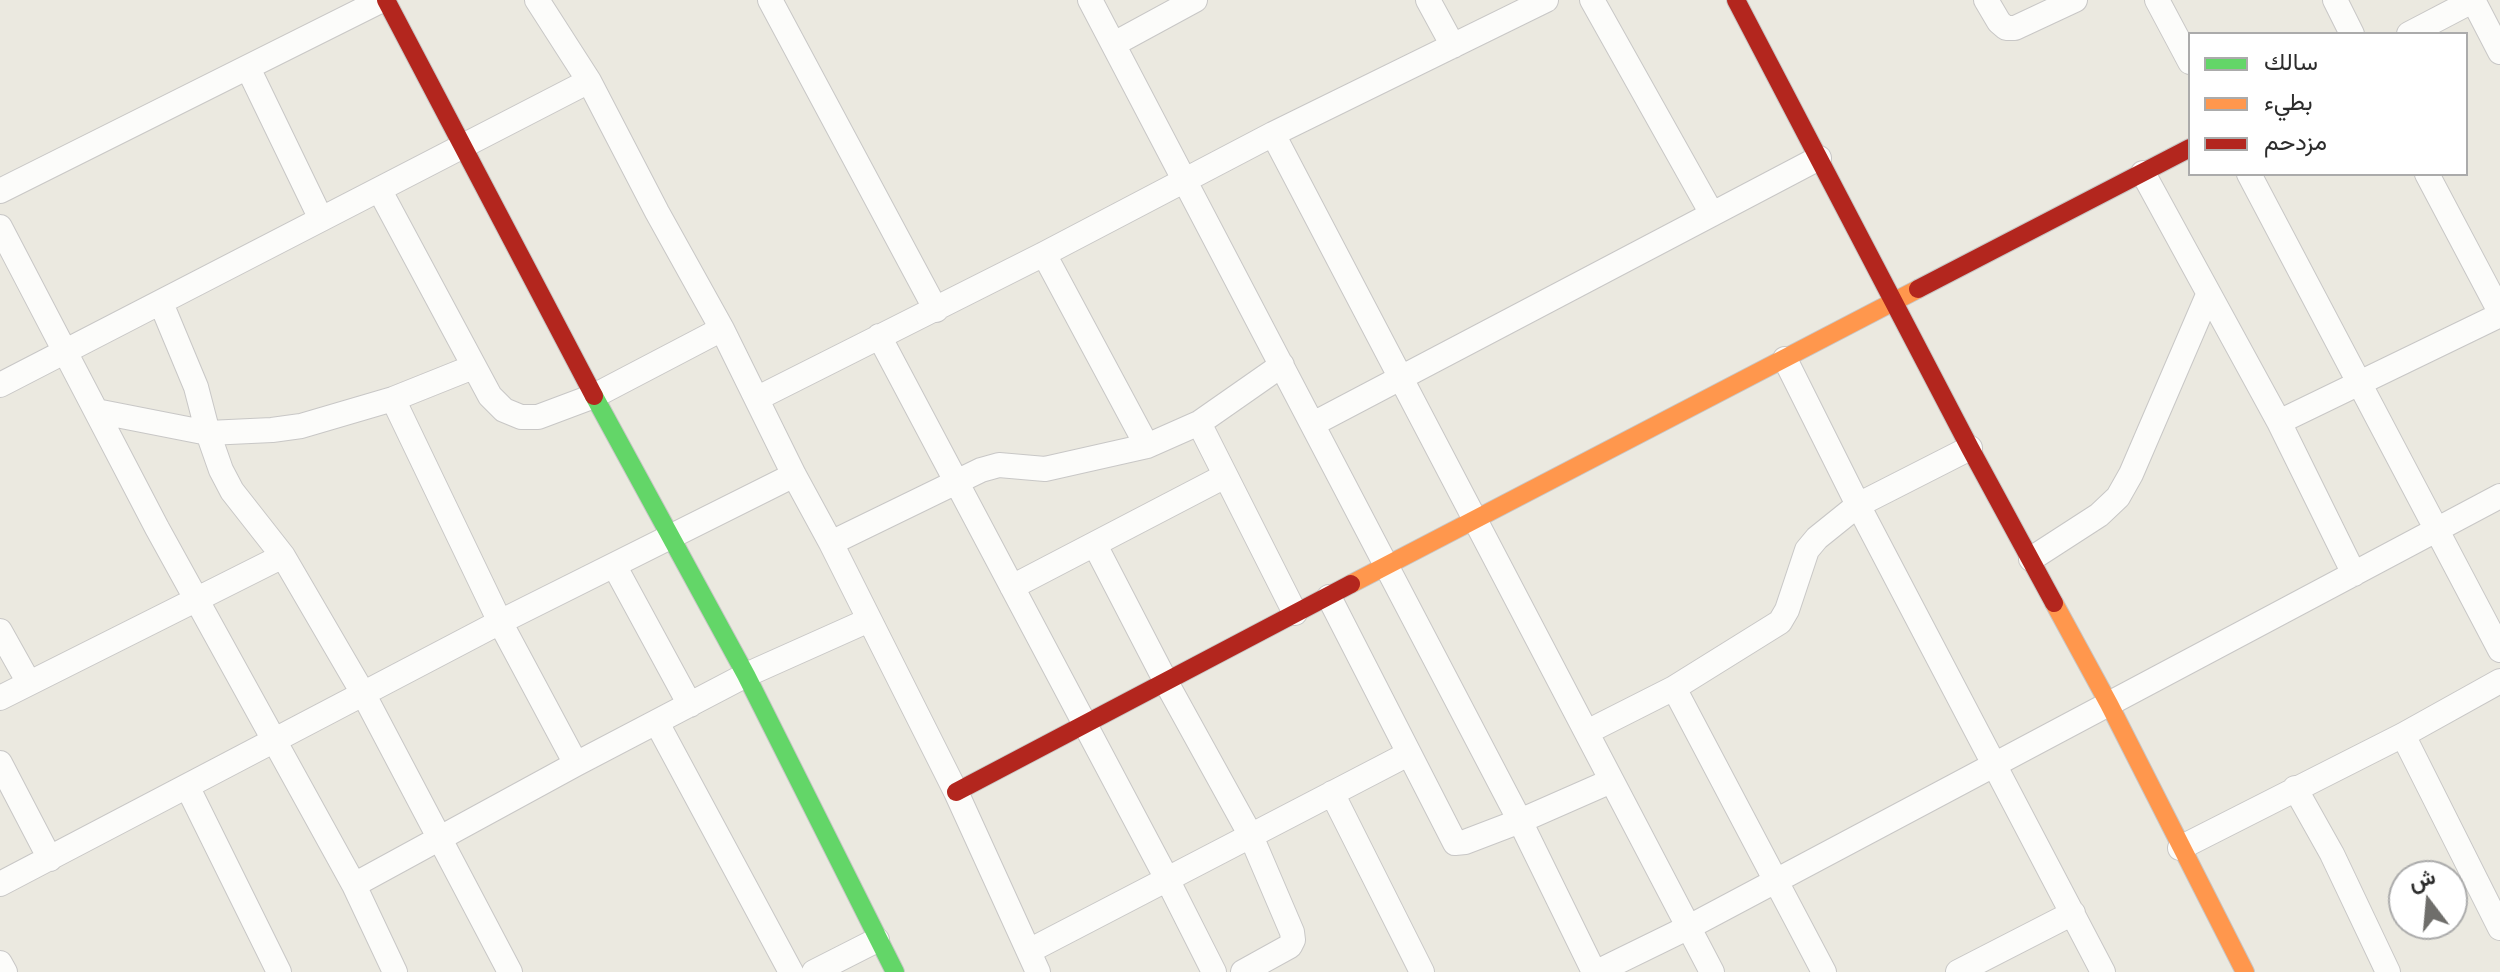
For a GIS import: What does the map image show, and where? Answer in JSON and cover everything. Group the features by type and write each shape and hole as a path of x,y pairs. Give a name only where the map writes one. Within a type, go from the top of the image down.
{"street":[{"path":"0,191 384,0 746,675 895,972"},
{"path":"537,0 589,81 758,398 794,475 956,792 1034,962 1167,879 1408,754"},
{"path":"770,0 936,310"},
{"path":"1090,0 1520,821 1595,972 1689,927 2500,496"},
{"path":"1114,44 1195,0"},
{"path":"1428,0 1453,46"},
{"path":"758,398 936,310 1273,134 1546,0"},
{"path":"1592,0 1712,214"},
{"path":"1736,0 1970,448 2109,704 2235,969"},
{"path":"1986,0 1999,22 2006,28 2015,28 2075,0"},
{"path":"2157,0 2188,58"},
{"path":"2335,0 2351,32"},
{"path":"2413,32 2474,0 2500,52"},
{"path":"248,68 321,219"},
{"path":"0,385 589,81"},
{"path":"1273,134 1712,972"},
{"path":"956,792 2188,149"},
{"path":"1313,424 1819,158"},
{"path":"2143,173 2279,422 2354,574"},
{"path":"2250,176 2500,650"},
{"path":"2279,422 2500,314 2428,176"},
{"path":"380,191 490,396 504,410 521,417 538,417 594,396 722,329"},
{"path":"0,227 197,600 354,885 395,972"},
{"path":"1044,254 1147,446"},
{"path":"2031,559 2099,515 2118,497 2131,474 2208,295"},
{"path":"161,303 196,387 215,456 232,491 283,556 364,695 510,972"},
{"path":"879,336 1214,972"},
{"path":"1785,359 1858,505 2103,972"},
{"path":"831,543 956,481 999,465 1045,469 1147,446 1199,423 1282,365"},
{"path":"96,411 208,433 301,426 393,399 473,367"},
{"path":"393,399 500,622 576,764"},
{"path":"1199,423 1295,613"},
{"path":"1587,732 1674,688 1780,622 1807,550 1817,538 1858,505 1970,448"},
{"path":"0,884 500,622 794,475"},
{"path":"1012,587 1225,476"},
{"path":"1095,545 1251,836 1292,932 1290,946 1243,972"},
{"path":"0,698 283,556"},
{"path":"614,565 690,705"},
{"path":"1329,597 1455,843 1520,821 1611,781"},
{"path":"354,885 746,675 869,620"},
{"path":"0,631 29,683"},
{"path":"2180,848 2403,735 2500,681"},
{"path":"1674,688 1824,972"},
{"path":"657,723 791,972"},
{"path":"2403,735 2500,928"},
{"path":"0,763 50,859"},
{"path":"187,786 274,971"},
{"path":"2295,788 2332,854 2388,972"},
{"path":"1332,793 1422,972"},
{"path":"1958,972 2073,913"},
{"path":"814,972 877,940"},
{"path":"0,963 5,972"}],"traffic: fast":[{"path":"594,396 746,675 895,972"}],"traffic: slow":[{"path":"1351,584 1918,289"},
{"path":"2054,603 2109,704 2245,972"}],"traffic: jam":[{"path":"386,0 594,396"},
{"path":"1736,0 2054,603"},
{"path":"1918,289 2188,149"},
{"path":"956,792 1351,584"}]}
